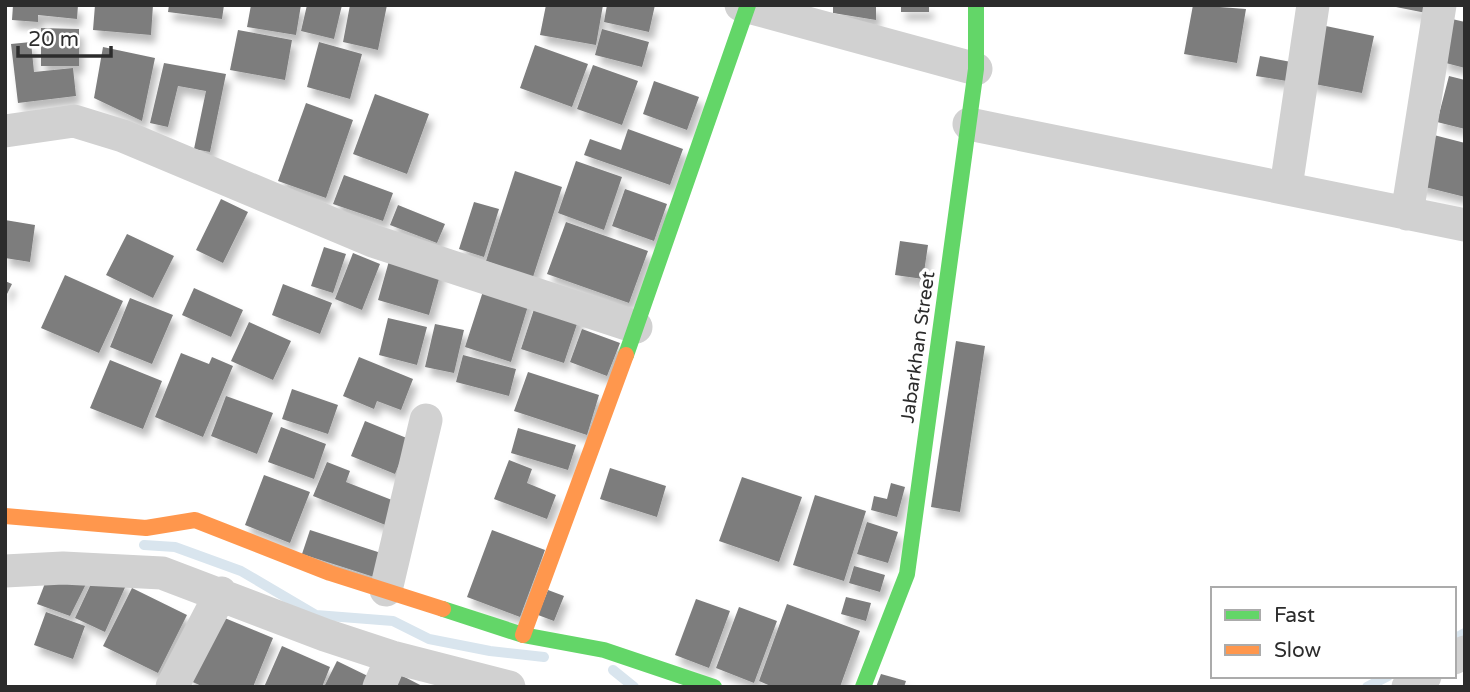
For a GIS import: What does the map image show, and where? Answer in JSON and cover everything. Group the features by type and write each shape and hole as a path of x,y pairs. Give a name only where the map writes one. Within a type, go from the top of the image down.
{"street":[{"name":"Jabarkhan Street","path":"863,687 907,574 976,69 976,5"},
{"path":"1286,187 1313,5"},
{"path":"1407,214 1440,5"},
{"path":"523,635 636,327 746,6 976,69"},
{"path":"5,131 74,121 99,128 373,241 636,327"},
{"path":"969,124 1465,225"},
{"path":"387,590 426,421"},
{"path":"5,516 146,528 195,520 330,573 523,635 604,650 714,687"},
{"path":"5,571 63,568 162,573 221,593 325,635 392,657 509,687"},
{"path":"172,687 221,593"},
{"path":"379,687 392,657"}],"building":[{"path":"13,5 78,5 77,19 38,15 38,22 12,20"},
{"path":"95,5 153,5 151,35 93,30"},
{"path":"169,5 224,5 222,19 168,12"},
{"path":"251,5 301,5 296,35 247,27"},
{"path":"307,5 342,5 334,39 301,31"},
{"path":"350,5 387,5 378,50 343,42"},
{"path":"546,5 603,5 596,45 540,35"},
{"path":"607,5 655,5 649,32 604,22"},
{"path":"833,5 876,5 876,20 833,13"},
{"path":"901,5 929,5 929,12 901,12"},
{"path":"1193,5 1246,9 1237,63 1184,54"},
{"path":"1386,5 1433,5 1431,14"},
{"path":"1452,19 1465,22 1465,68 1442,62"},
{"path":"1321,25 1374,36 1362,93 1309,83"},
{"path":"41,28 79,29 79,66 41,66"},
{"path":"602,29 649,42 642,67 595,55"},
{"path":"238,30 292,40 285,80 230,70"},
{"path":"31,42 34,72 73,68 76,96 18,103 11,44"},
{"path":"319,42 362,54 350,99 307,87"},
{"path":"535,45 588,64 572,107 520,88"},
{"path":"103,47 155,58 142,121 94,98"},
{"path":"1260,56 1291,62 1287,81 1256,76"},
{"path":"164,63 226,74 210,152 194,149 206,91 178,86 168,127 150,123"},
{"path":"593,65 638,81 622,125 577,109"},
{"path":"1449,76 1465,80 1465,129 1437,122"},
{"path":"654,81 699,97 687,130 643,114"},
{"path":"375,94 429,114 407,174 353,154"},
{"path":"306,103 353,120 326,198 278,181"},
{"path":"628,129 683,149 670,185 584,155 590,139 621,150"},
{"path":"1430,134 1465,143 1465,197 1417,185"},
{"path":"576,161 622,177 604,230 558,213"},
{"path":"515,171 562,187 533,277 486,261"},
{"path":"344,175 393,193 383,221 333,204"},
{"path":"625,189 667,204 654,241 612,226"},
{"path":"221,199 248,212 223,263 196,250"},
{"path":"474,202 499,209 484,257 459,249"},
{"path":"398,205 445,224 437,243 390,225"},
{"path":"5,220 35,225 30,262 5,258"},
{"path":"566,222 648,251 629,303 547,274"},
{"path":"127,234 174,256 153,298 106,275"},
{"path":"900,241 928,245 923,279 895,275"},
{"path":"324,247 346,254 333,293 311,286"},
{"path":"353,253 380,264 362,310 335,299"},
{"path":"391,254 442,268 429,315 378,300"},
{"path":"65,275 123,301 99,353 41,328"},
{"path":"5,281 12,284 5,298"},
{"path":"486,282 531,296 511,362 465,347"},
{"path":"283,284 332,303 320,334 272,315"},
{"path":"194,288 243,310 231,337 182,315"},
{"path":"130,298 173,315 152,364 110,347"},
{"path":"537,300 580,315 564,363 521,349"},
{"path":"388,318 427,327 417,365 379,355"},
{"path":"249,322 291,341 273,380 231,361"},
{"path":"435,324 464,330 454,373 425,367"},
{"path":"582,329 620,343 607,376 570,362"},
{"path":"956,341 985,346 960,512 931,507"},
{"path":"181,353 209,364 212,357 233,366 203,437 155,417"},
{"path":"463,355 516,369 509,396 456,382"},
{"path":"359,357 413,379 401,410 377,401 374,409 343,396"},
{"path":"110,360 162,381 143,429 90,408"},
{"path":"528,372 599,395 587,435 514,411"},
{"path":"292,389 338,405 328,434 282,419"},
{"path":"226,396 273,413 257,454 211,436"},
{"path":"365,421 409,439 395,474 351,456"},
{"path":"281,427 326,444 314,479 268,462"},
{"path":"518,428 576,445 568,470 511,453"},
{"path":"509,460 532,469 527,483 556,495 547,519 494,499"},
{"path":"327,462 350,471 346,482 397,502 388,526 313,496"},
{"path":"610,468 666,486 657,517 600,499"},
{"path":"264,475 310,492 290,543 245,525"},
{"path":"742,477 802,497 779,562 719,541"},
{"path":"891,483 905,487 897,517 871,510 874,496 887,499"},
{"path":"815,495 866,511 844,581 793,565"},
{"path":"867,522 898,532 888,563 857,554"},
{"path":"310,530 381,553 374,577 302,554"},
{"path":"492,530 545,550 520,617 467,597"},
{"path":"854,566 885,575 880,592 849,583"},
{"path":"98,569 127,583 105,632 75,618"},
{"path":"92,572 70,616 37,604 47,578"},
{"path":"132,588 187,615 158,673 103,646"},
{"path":"548,590 564,596 554,621 538,615"},
{"path":"846,597 871,603 866,621 841,614"},
{"path":"696,599 730,611 709,668 675,655"},
{"path":"787,604 860,631 840,687 773,687 759,681"},
{"path":"739,607 777,621 754,683 716,668"},
{"path":"46,612 85,626 73,659 34,645"},
{"path":"215,614 273,638 253,687 204,687 188,680"},
{"path":"282,646 330,667 322,687 264,687"},
{"path":"337,661 376,680 373,687 324,687"},
{"path":"393,671 424,687 385,687"},
{"path":"881,674 906,681 904,687 876,687"}],"waterway":[{"path":"144,545 175,547 241,571 316,615 393,621 429,639 490,651 544,657"},
{"path":"1456,638 1465,633"},
{"path":"613,670 634,687"},
{"path":"1367,687 1384,678"}],"traffic: fast":[{"path":"626,355 748,5"},
{"path":"863,687 907,574 976,69 976,5"},
{"path":"443,609 523,635 604,650 714,687"}],"traffic: slow":[{"path":"523,635 626,355"},
{"path":"5,516 146,528 195,520 330,573 443,609"}]}
